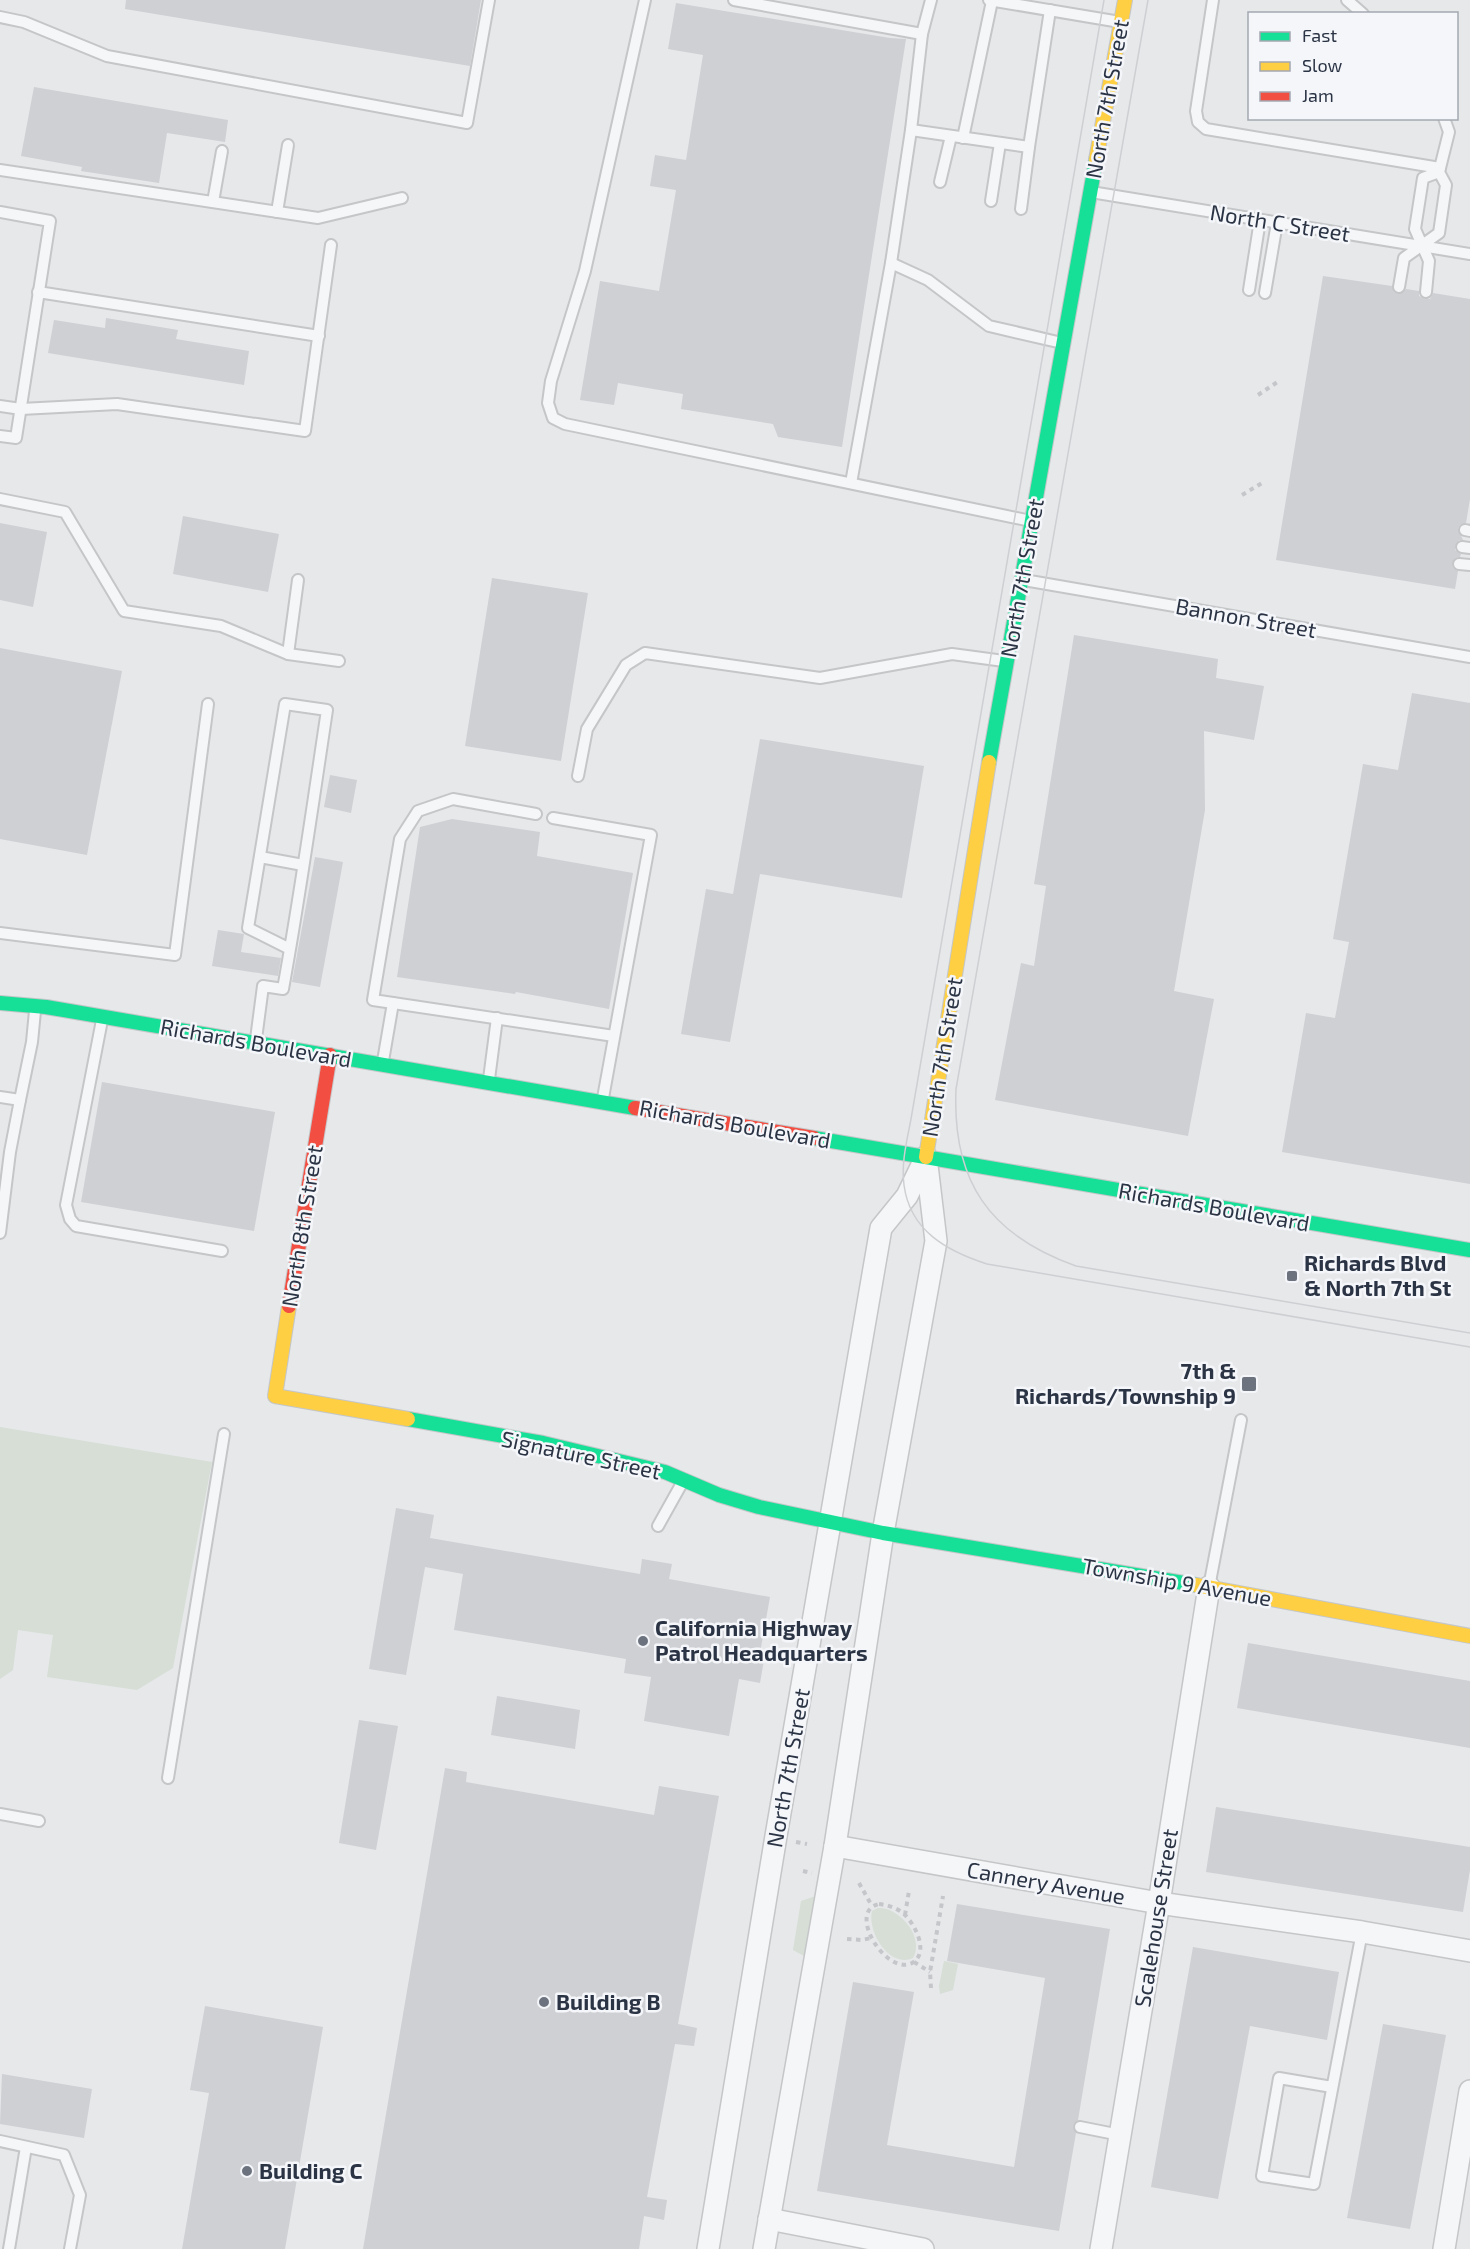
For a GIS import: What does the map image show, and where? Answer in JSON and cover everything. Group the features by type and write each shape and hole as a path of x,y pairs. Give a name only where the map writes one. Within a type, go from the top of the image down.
{"main road":[{"name":"North 7th Street","path":"926,1157 1021,579 1125,0"},
{"name":"Richards Boulevard","path":"0,1003 36,1006 256,1042 1470,1250"},
{"name":"North 8th Street","path":"274,1396 330,1055"},
{"name":"Signature Street","path":"274,1396 543,1443 665,1472 719,1496 759,1507 883,1533"},
{"name":"Township 9 Avenue","path":"883,1533 1209,1587 1470,1636"}],"street":[{"name":"North 7th Street","path":"708,2249 771,1862 832,1522 881,1228 907,1196 926,1157"},
{"name":"North 7th Street","path":"764,2249 836,1846 883,1533 936,1241 926,1157"},
{"name":"Scalehouse Street","path":"1101,2249 1209,1587"},
{"name":"Cannery Avenue","path":"836,1846 1159,1904 1362,1932 1470,1951"},
{"path":"1444,2249 1470,2091"},
{"path":"769,2219 923,2249"}],"lane":[{"path":"0,17 24,21 107,56 467,123 489,0"},
{"path":"645,0 585,271 551,381 548,403 553,418 565,424 1031,521"},
{"path":"734,0 922,34"},
{"path":"851,483 891,263 911,130 922,34 931,0"},
{"path":"963,138 990,0 1120,22"},
{"path":"1213,0 1196,111 1198,122 1206,129 1439,170"},
{"path":"1347,0 1361,12"},
{"path":"1022,209 1050,10"},
{"path":"1399,287 1404,258 1439,233 1446,185 1439,170 1449,132 1444,120"},
{"path":"911,130 1029,147"},
{"path":"940,182 951,136"},
{"path":"991,201 1000,143"},
{"path":"277,212 288,145"},
{"path":"213,202 222,151"},
{"path":"0,170 318,218 402,198"},
{"path":"1426,292 1429,261 1415,229 1423,178 1439,170"},
{"name":"North C Street","path":"1090,192 1470,254"},
{"path":"0,212 50,221 16,438 0,436"},
{"path":"1249,290 1260,220"},
{"path":"1265,293 1277,223"},
{"path":"0,406 21,410 117,404 305,431 331,245"},
{"path":"891,263 928,280 989,326 1063,344"},
{"path":"38,292 319,336"},
{"path":"0,499 65,512 124,611 221,626 288,654 339,661"},
{"name":"Bannon Street","path":"1021,579 1470,657"},
{"path":"288,654 298,580"},
{"path":"578,776 587,729 626,665 645,653 820,678 952,654 1007,662"},
{"path":"0,933 175,955 208,704"},
{"path":"256,1042 263,986 283,989 290,949 327,710 285,704 248,928 290,949"},
{"path":"536,814 453,799 418,811 400,839 373,1000 614,1036"},
{"path":"553,818 651,835 602,1102"},
{"path":"260,857 303,865"},
{"path":"383,1064 393,1003"},
{"path":"0,1233 10,1152 32,1042 36,1006"},
{"path":"103,1017 66,1205 69,1219 76,1226 222,1251"},
{"path":"488,1082 497,1018"},
{"path":"0,1097 20,1100"},
{"path":"1209,1587 1241,1420"},
{"path":"168,1778 224,1434"},
{"path":"658,1526 683,1480"},
{"path":"0,1814 39,1821"},
{"path":"1332,2086 1279,2078 1262,2176 1314,2184 1362,1932"},
{"path":"1080,2127 1120,2135"},
{"path":"0,2141 64,2155 80,2195 70,2249"},
{"path":"9,2249 26,2147"}],"path":[{"path":"1258,395 1279,381"},
{"path":"1242,495 1262,483"},
{"path":"859,1883 872,1906"},
{"path":"905,1915 909,1891"},
{"path":"931,1988 930,1972 943,1896"},
{"path":"887,1905 905,1915 918,1934 920,1944 920,1954 914,1962 907,1964 893,1962 871,1938 866,1921 868,1910 872,1906 887,1905"},
{"path":"847,1939 871,1938"},
{"path":"914,1962 930,1972"}],"shaded area":[{"path":"0,1427 212,1462 173,1668 137,1690 47,1677 53,1635 18,1630 13,1670 0,1679"},
{"path":"816,1896 806,1957 793,1950 801,1901"},
{"path":"878,1908 894,1912 908,1925 916,1941 913,1958 904,1960 896,1958 888,1953 876,1938 871,1919 872,1911"},
{"path":"944,1961 958,1964 953,1990 940,1994 939,1986"}],"building":[{"path":"126,0 481,0 470,66 125,9"},
{"path":"676,3 906,39 842,447 778,437 773,424 681,409 683,394 618,383 614,405 580,400 600,281 659,291 676,190 650,186 655,155 686,160 703,55 668,49"},
{"path":"34,87 228,120 225,142 167,133 159,183 81,171 82,167 21,156"},
{"path":"1323,276 1392,286 1394,292 1398,294 1406,289 1419,291 1419,296 1425,299 1430,299 1433,293 1470,299 1470,499 1466,523 1460,525 1458,529 1463,540 1459,540 1455,546 1455,550 1461,554 1452,563 1453,568 1458,571 1455,589 1276,560"},
{"path":"106,318 178,330 176,339 249,351 244,385 48,353 54,320 105,328"},
{"path":"183,516 279,534 268,592 173,574"},
{"path":"0,523 47,532 33,607 0,600"},
{"path":"492,578 588,593 561,761 465,746"},
{"path":"1074,635 1218,659 1216,678 1264,686 1254,740 1204,731 1205,810 1174,991 1214,999 1188,1136 995,1100 1021,963 1034,966 1046,886 1034,884"},
{"path":"0,648 122,671 87,855 0,839"},
{"path":"1412,693 1470,703 1470,1184 1282,1152 1306,1013 1335,1018 1349,942 1333,939 1363,764 1398,770"},
{"path":"760,739 924,766 902,898 760,874 730,1042 681,1034 706,889 733,894"},
{"path":"330,775 357,780 351,813 324,807"},
{"path":"452,819 540,832 537,856 633,873 609,1009 516,992 515,994 397,977 420,827"},
{"path":"315,857 343,862 320,987 292,982"},
{"path":"218,930 244,934 241,952 281,958 278,976 212,966"},
{"path":"102,1082 275,1112 254,1231 81,1202"},
{"name":"California Highway Patrol Headquarters","path":"396,1508 434,1515 430,1538 640,1574 642,1559 672,1564 669,1579 770,1597 760,1653 765,1654 760,1683 739,1679 729,1736 644,1721 651,1677 624,1673 626,1659 454,1630 463,1574 425,1567 406,1675 369,1669"},
{"path":"1248,1643 1470,1681 1470,1748 1237,1708"},
{"path":"497,1696 580,1710 575,1749 491,1735"},
{"path":"359,1720 398,1726 376,1850 339,1843"},
{"name":"Building B","path":"445,1768 467,1772 466,1782 654,1815 659,1786 719,1796 678,2024 697,2028 694,2046 675,2044 647,2197 667,2200 664,2220 644,2216 639,2249 363,2249"},
{"path":"1216,1807 1470,1847 1470,1870 1463,1912 1206,1872"},
{"path":"957,1904 1110,1929 1078,2120 1073,2126 1076,2133 1059,2231 817,2191 853,1982 914,1992 887,2145 1014,2167 1045,1978 947,1961"},
{"path":"1193,1947 1339,1972 1327,2040 1250,2026 1218,2199 1151,2187"},
{"name":"Building C","path":"205,2006 323,2027 285,2249 182,2249 209,2093 190,2090"},
{"path":"1383,2024 1446,2035 1410,2229 1347,2218"},
{"path":"2,2074 92,2089 84,2138 0,2124"}],"tram line":[{"path":"1104,0 905,1152 903,1177 908,1201 922,1227 933,1237 958,1253 987,1264 1470,1347"},
{"path":"1148,0 956,1089 956,1122 961,1151 969,1177 982,1200 999,1221 1020,1238 1076,1266 1470,1333"}],"traffic: fast":[{"path":"989,762 1096,160"},
{"path":"0,1003 46,1007 635,1108"},
{"path":"814,1138 1470,1250"},
{"path":"408,1419 543,1443 665,1472 719,1495 759,1507 883,1533 1196,1585"}],"traffic: slow":[{"path":"1096,160 1125,0"},
{"path":"926,1157 989,762"},
{"path":"289,1306 275,1396 408,1419"},
{"path":"1196,1585 1470,1636"}],"traffic: jam":[{"path":"289,1306 330,1055"},
{"path":"635,1108 814,1138"}],"place":[{"name":"Richards Blvd & North 7th St","path":"1292,1276"},
{"name":"7th & Richards/Township 9","path":"1249,1384"},
{"name":"California Highway Patrol Headquarters","path":"643,1641"},
{"name":"Building B","path":"544,2002"},
{"name":"Building C","path":"247,2171"}]}
